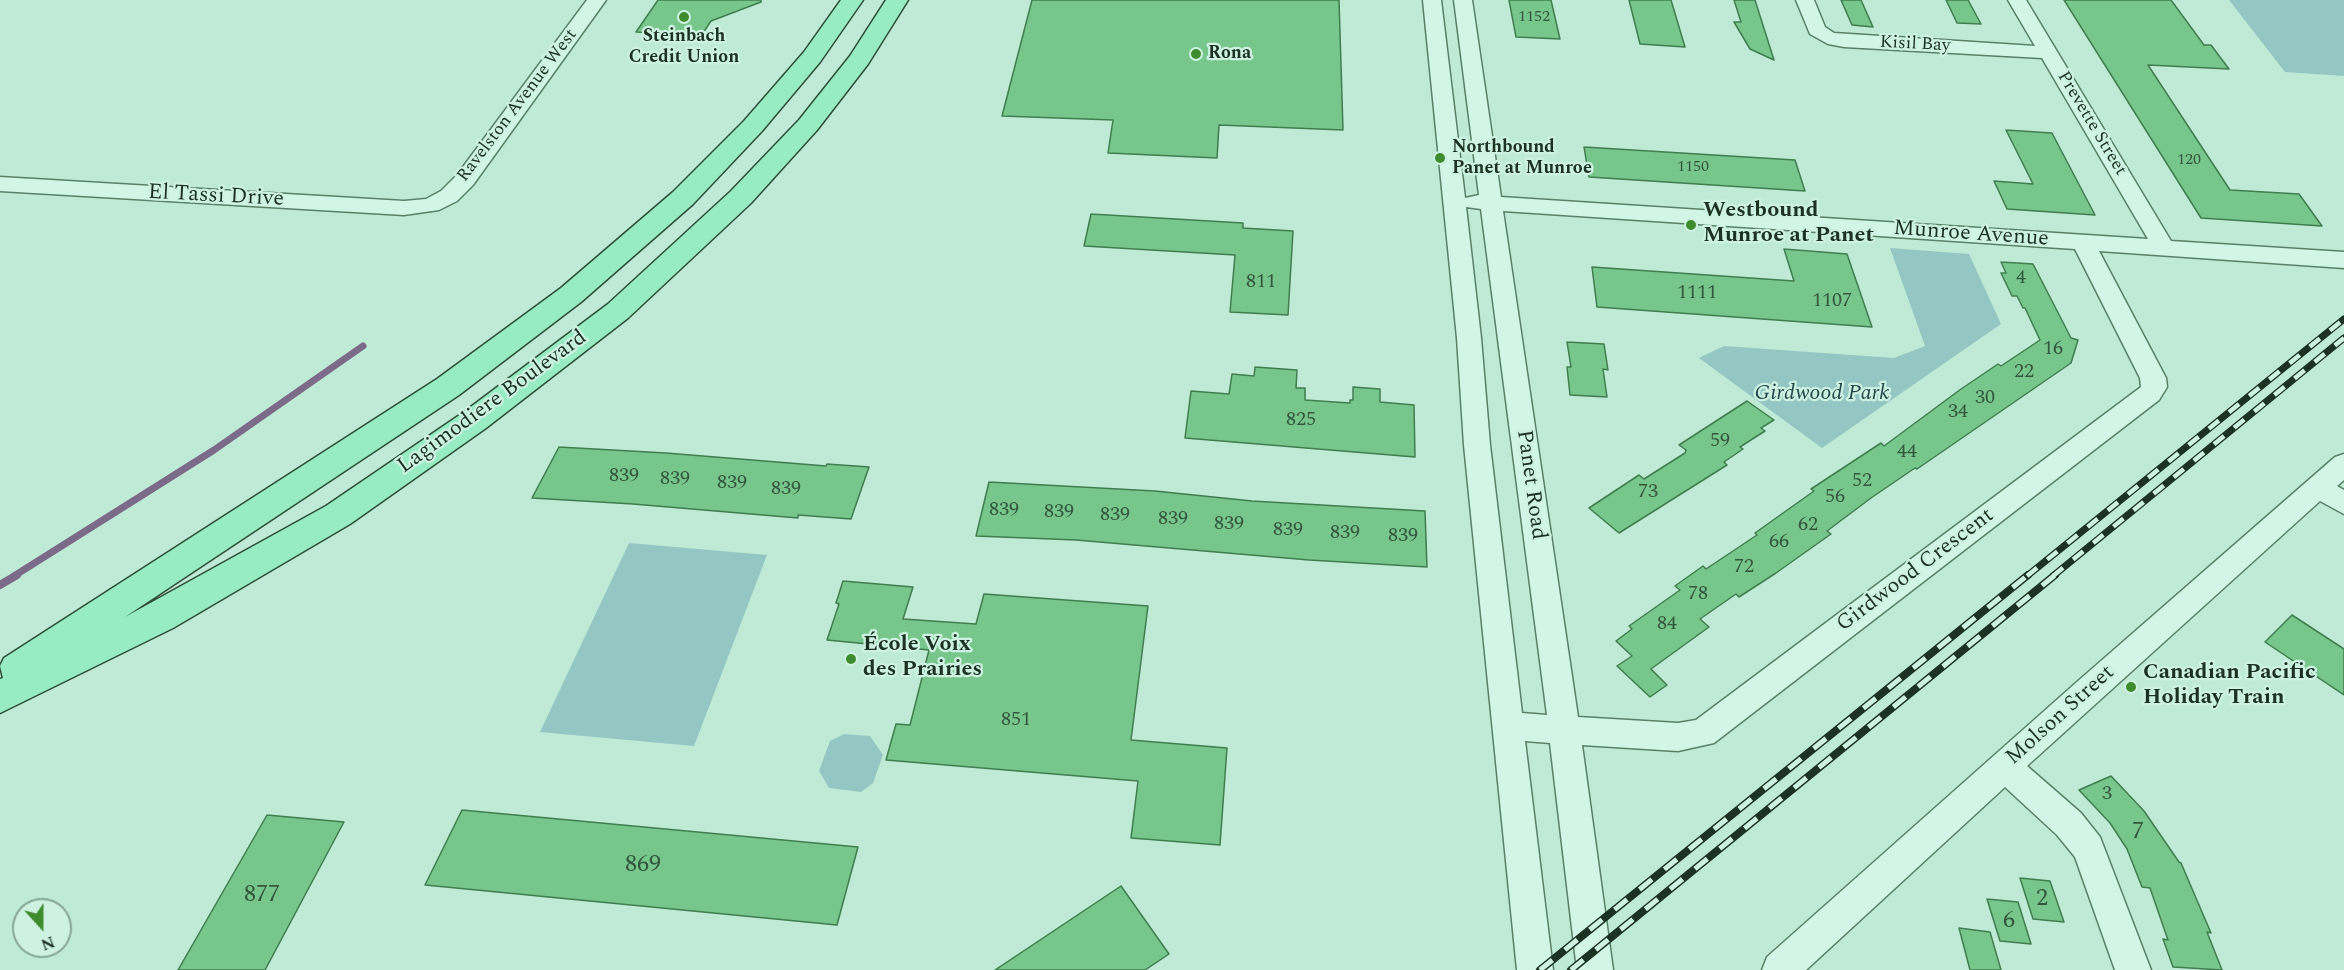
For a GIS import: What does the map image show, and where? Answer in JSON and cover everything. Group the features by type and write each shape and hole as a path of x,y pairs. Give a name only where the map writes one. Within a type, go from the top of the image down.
{"main road":[{"name":"Lagimodiere Boulevard","path":"0,679 448,387 571,295 683,198 753,126 812,57 852,0"},
{"name":"Lagimodiere Boulevard","path":"0,697 160,617 338,515 524,383 618,311 741,197 808,125 860,59 897,3"}],"street":[{"name":"Ravelston Avenue West","path":"431,205 449,196 465,180 597,0"},
{"name":"Panet Road","path":"1432,0 1469,338 1477,445 1535,970"},
{"name":"Panet Road","path":"1463,0 1564,728 1595,970"},
{"name":"Kisil Bay","path":"1805,0 1817,30 1828,38 1844,41 2049,53"},
{"name":"Prevette Street","path":"2017,0 2164,248"},
{"name":"El Tassi Drive","path":"0,184 404,208 431,205"},
{"name":"Munroe Avenue","path":"1454,201 2344,260"},
{"name":"Girdwood Crescent","path":"1509,726 1678,737 1703,733 2150,394 2154,387 2153,378 2083,243"},
{"name":"Molson Street","path":"1780,970 2344,464"},
{"path":"2318,487 2344,503"},
{"path":"2005,767 2069,824 2088,848 2128,969"}],"green space":[{"path":"2229,0 2344,0 2344,76 2285,72"},
{"name":"Girdwood Park","path":"1890,248 1969,254 2001,324 1822,448 1699,358 1724,346 1894,358 1925,346"},
{"path":"629,543 767,555 694,746 540,732"},
{"path":"844,734 870,736 883,755 873,783 861,792 829,788 819,771 830,741"}],"building":[{"name":"Steinbach Credit Union","path":"658,0 761,0 761,2 711,21 701,36 636,32"},
{"path":"1032,0 1339,0 1343,130 1219,125 1217,158 1108,153 1113,120 1002,116"},
{"path":"1509,0 1551,0 1560,39 1516,37"},
{"path":"1629,0 1671,0 1685,47 1640,44"},
{"path":"1734,0 1755,0 1774,60 1750,49 1734,22 1741,22"},
{"path":"1841,0 1861,0 1873,27 1852,25"},
{"path":"1946,0 1968,0 1981,24 1957,23"},
{"path":"2064,0 2171,0 2204,45 2211,45 2229,69 2148,65 2230,190 2299,194 2322,226 2201,218"},
{"path":"2006,130 2052,133 2095,215 2007,209 1994,181 2033,184"},
{"path":"1584,147 1795,160 1805,191 1589,177"},
{"path":"1091,214 1243,223 1243,228 1293,231 1288,315 1230,312 1235,255 1084,246"},
{"path":"1784,249 1847,254 1872,327 1597,307 1592,267 1794,281"},
{"path":"2001,262 2033,264 2071,338 2078,340 2071,363 1871,498 1827,531 1831,534 1776,573 1739,597 1736,594 1700,619 1709,627 1651,669 1667,685 1650,697 1617,666 1632,656 1616,641 1632,629 1629,626 1680,590 1675,586 1703,566 1706,569 1757,535 1755,533 1814,491 1811,489 1881,443 1884,446 1961,389 2040,340 2025,308 2017,296 2012,296 2001,273 2006,273"},
{"path":"1567,342 1604,344 1608,370 1603,369 1607,397 1570,395 1567,367 1571,367"},
{"path":"1255,367 1297,370 1296,388 1305,388 1305,400 1350,403 1350,400 1353,400 1353,387 1380,389 1380,402 1414,405 1415,457 1185,438 1191,391 1229,394 1232,374 1254,376"},
{"path":"1747,401 1774,420 1761,428 1765,431 1740,447 1743,449 1724,462 1727,465 1619,533 1589,508 1639,475 1644,479 1685,453 1686,450 1679,445"},
{"path":"559,447 869,467 851,519 798,515 798,518 532,498"},
{"path":"989,482 1155,491 1252,501 1425,511 1427,567 1309,560 1076,540 976,536"},
{"path":"843,581 913,587 903,619 976,624 984,594 1148,606 1131,740 1227,748 1220,845 1131,838 1138,781 886,760 896,724 910,725 929,650 827,640 839,604 836,603"},
{"path":"2292,615 2344,649 2344,695 2265,642"},
{"path":"2111,776 2144,811 2181,863 2211,933 2207,932 2222,970 2173,967 2163,939 2168,940 2150,888 2142,887 2127,849 2110,823 2079,790"},
{"path":"462,810 858,847 837,925 425,885"},
{"path":"267,815 344,822 265,970 178,970"},
{"path":"2020,878 2050,881 2064,922 2033,919"},
{"path":"1121,886 1169,954 1145,970 995,970"},
{"path":"1987,899 2018,902 2031,944 2000,941"},
{"path":"1959,928 1990,932 2001,970 1970,970"}],"waterway":[{"path":"14,576 214,450 363,346"},
{"path":"0,585 17,575"}],"railway":[{"path":"2027,576 2344,319"},
{"path":"2053,576 2344,338"},
{"path":"1540,970 2028,575"},
{"path":"1571,970 2055,575"}],"place":[{"name":"Steinbach Credit Union","path":"684,17"},
{"name":"Rona","path":"1196,54"},
{"name":"Northbound Panet at Munroe","path":"1440,158"},
{"name":"Westbound Munroe at Panet","path":"1691,225"},
{"name":"École Voix des Prairies","path":"851,659"},
{"name":"Canadian Pacific Holiday Train","path":"2131,687"}]}
